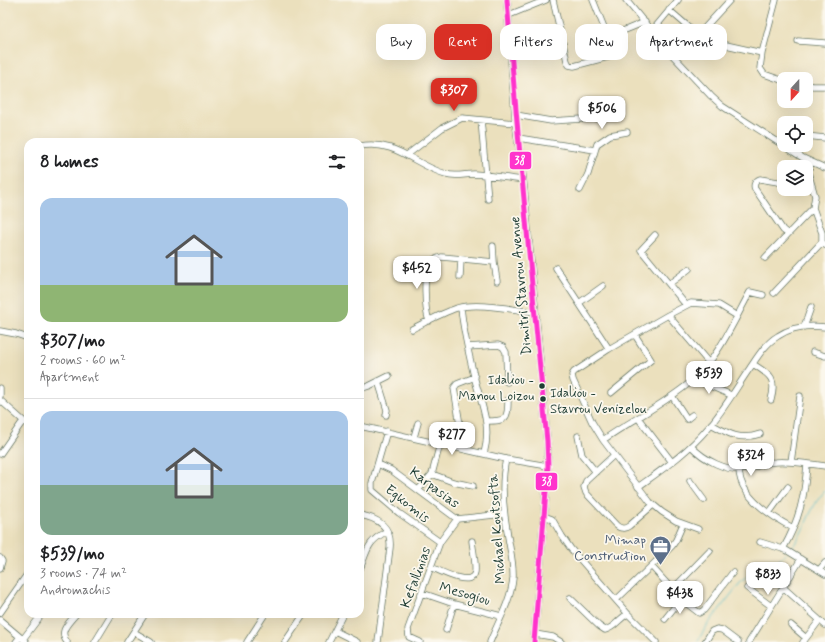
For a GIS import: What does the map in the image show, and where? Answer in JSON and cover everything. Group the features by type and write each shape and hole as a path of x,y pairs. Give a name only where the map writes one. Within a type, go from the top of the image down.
{"main road":[{"name":"Dimitri Stavrou Avenue","path":"507,0 516,123 523,180 547,441 548,466 535,638"}],"street":[{"path":"508,15 546,0"},
{"path":"553,0 569,65 574,66 596,60"},
{"path":"593,0 603,24"},
{"path":"626,0 645,22 628,29"},
{"path":"658,24 678,0"},
{"path":"708,24 730,0"},
{"path":"776,0 762,53 760,68 761,72 764,74 777,79"},
{"path":"669,10 685,24"},
{"path":"798,41 825,43"},
{"path":"727,45 762,53"},
{"path":"677,60 722,106 777,140"},
{"path":"813,86 825,86"},
{"path":"516,115 551,121 598,118"},
{"path":"407,155 442,128 462,118 516,123"},
{"path":"481,120 488,199"},
{"path":"580,190 588,174 597,144 610,135 627,132"},
{"path":"813,137 825,138"},
{"path":"518,138 595,150"},
{"path":"364,145 383,145 445,174 454,176 463,174 486,175 523,180"},
{"path":"796,152 808,160"},
{"path":"813,163 825,168"},
{"path":"777,182 762,179 757,180 754,186 783,230 788,234"},
{"path":"774,293 824,244 822,233 813,208 815,196 813,189"},
{"path":"765,258 813,208"},
{"path":"655,235 641,250 686,305"},
{"path":"493,246 497,281"},
{"path":"429,321 425,303 426,272 431,261 442,257 494,262"},
{"path":"460,276 461,259"},
{"path":"556,268 609,349"},
{"path":"669,284 689,269"},
{"path":"579,303 603,286"},
{"path":"603,440 672,396 694,379 717,352 750,292 763,295"},
{"path":"698,529 683,524 668,516 653,505 603,440 592,422 572,378 574,372 609,349 691,303 719,305 736,316"},
{"path":"412,329 451,310 461,307 478,306 534,312"},
{"path":"461,307 468,347 486,421 488,439 484,454"},
{"path":"804,327 811,307"},
{"path":"668,315 709,363"},
{"path":"638,487 691,446 712,424 763,350 775,338 789,331 804,327 825,327"},
{"path":"0,332 24,337"},
{"path":"612,393 651,360 635,335"},
{"path":"468,347 498,345 503,347 506,352 507,382"},
{"path":"813,352 825,356"},
{"path":"753,364 767,373 772,379 774,385 771,400"},
{"path":"364,386 389,376"},
{"path":"460,425 454,388 457,384 475,377"},
{"path":"694,379 731,395"},
{"path":"378,381 387,410 386,414"},
{"path":"0,388 0,396"},
{"path":"672,396 687,419 692,416"},
{"path":"791,462 800,396"},
{"path":"0,400 22,421 0,454"},
{"path":"486,421 500,421 504,419 508,412 508,400"},
{"path":"638,418 672,462"},
{"path":"414,437 418,424"},
{"path":"712,424 738,436 749,437 760,434"},
{"path":"364,427 506,459 548,466"},
{"name":"Egkomis","path":"387,431 372,483 373,492 399,513 440,542"},
{"path":"578,436 582,455 596,472"},
{"path":"419,489 432,474 440,444"},
{"path":"691,446 702,455 725,467 739,469 768,463 791,462 825,466"},
{"path":"614,455 586,481 584,490 618,527 628,527 653,505"},
{"name":"Michael Koutsofta","path":"490,642 510,593 513,575 504,514 503,476 506,459"},
{"name":"Karpasias","path":"378,464 391,470 419,489 457,518 504,514"},
{"path":"787,551 803,499 807,464"},
{"path":"739,469 740,479 754,500 769,513 793,528"},
{"path":"432,474 453,482 473,486"},
{"path":"690,482 704,500"},
{"path":"769,513 788,487"},
{"path":"364,516 375,519 382,524 390,537 378,642"},
{"path":"544,516 552,519 566,543 628,614 656,642"},
{"name":"Kefallinias","path":"420,642 410,638 408,630 440,542 457,518"},
{"path":"616,600 674,544 683,524"},
{"path":"364,560 372,541 387,531"},
{"path":"431,567 467,580 473,576 475,570 472,541"},
{"path":"760,542 787,551 825,574"},
{"path":"672,590 710,551"},
{"path":"0,558 2,561 0,568"},
{"path":"749,642 802,559"},
{"path":"819,570 825,563"},
{"path":"650,566 672,590 697,612 703,612 733,572"},
{"path":"0,613 24,579"},
{"path":"748,588 771,606"},
{"path":"784,588 825,625"},
{"name":"Mesogiou","path":"422,593 454,604 501,616"},
{"path":"570,598 599,626 607,630 612,628 628,614"},
{"path":"665,619 682,599"},
{"path":"446,630 454,604"},
{"path":"16,642 23,639 39,618"},
{"path":"66,642 63,637 63,631 73,618"},
{"path":"95,642 110,618"},
{"path":"127,642 143,618"},
{"path":"247,642 262,618"},
{"path":"285,642 301,618"},
{"path":"329,642 341,618"},
{"path":"0,620 23,639"},
{"path":"791,625 804,640 819,621"},
{"path":"706,642 712,631 717,629 722,630 738,642"},
{"path":"335,631 357,642"},
{"path":"134,632 151,642"},
{"path":"535,638 553,637 561,642"}],"waterway":[{"path":"790,550 800,536 815,505 825,491"},
{"path":"697,642 708,624 740,583 750,574 766,571 786,554"}],"transit line":[{"name":"38","path":"507,0 547,441 548,466 534,642"}],"place":[{"name":"Idaliou - Manou Loizou","path":"542,386"},
{"name":"Idaliou - Stavrou Venizelou","path":"543,399"},
{"name":"Mimap Construction","path":"661,566"}]}
